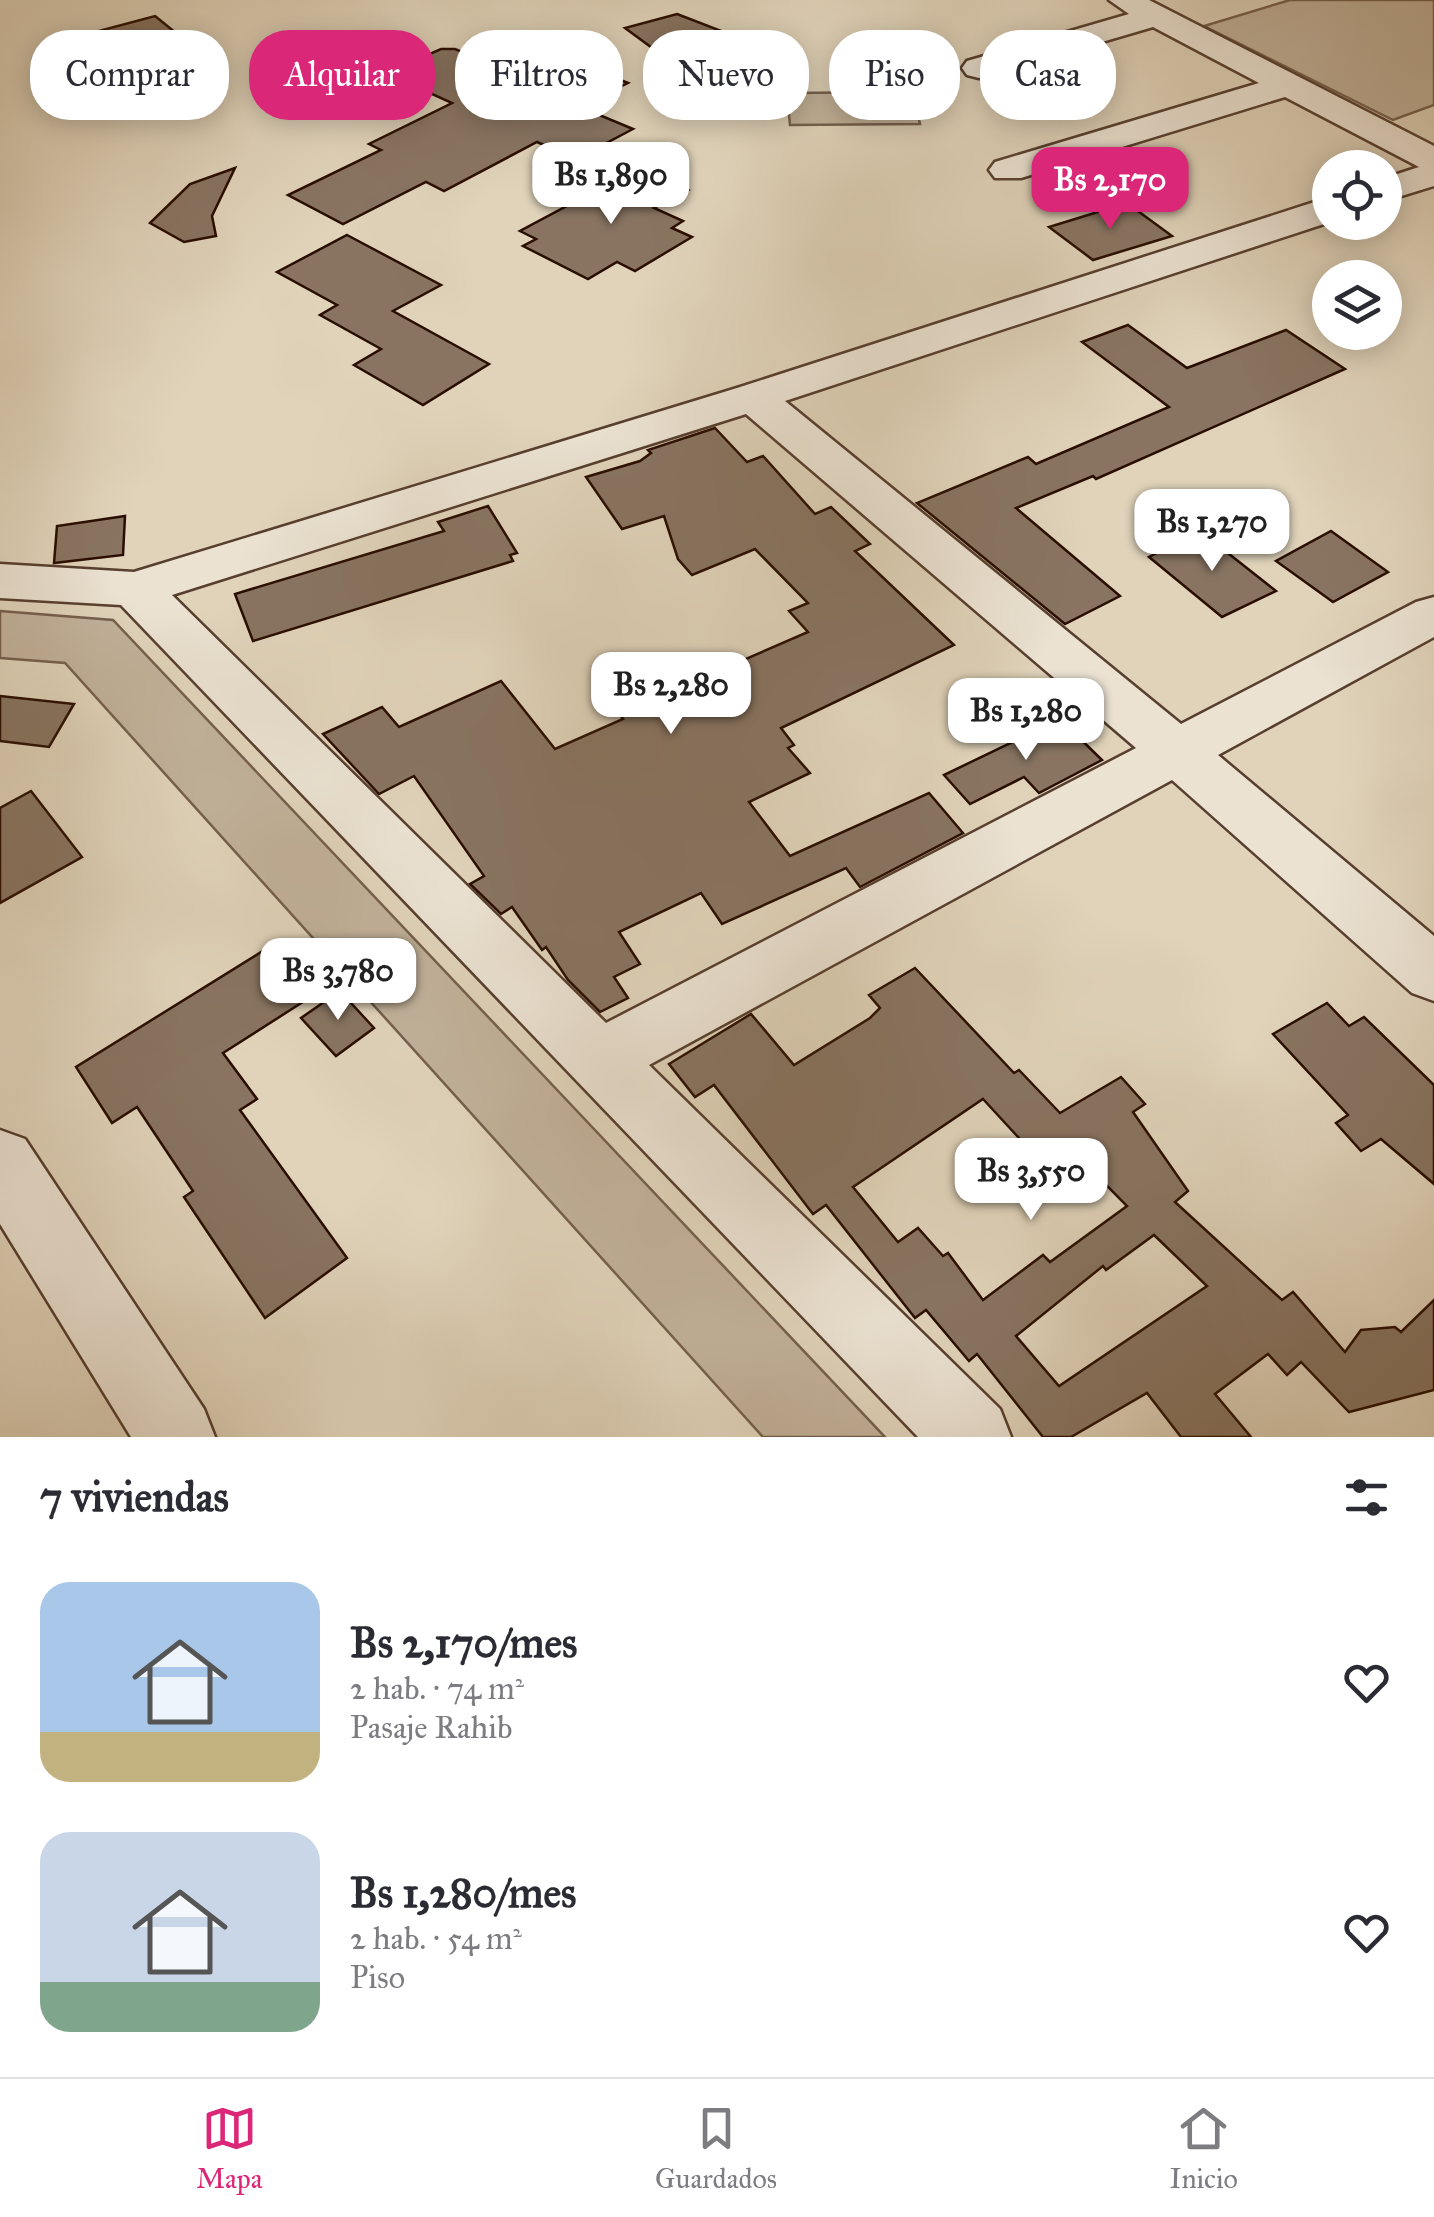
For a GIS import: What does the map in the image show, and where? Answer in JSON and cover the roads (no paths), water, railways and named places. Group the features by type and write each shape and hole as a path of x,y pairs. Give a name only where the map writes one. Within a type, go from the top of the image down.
{"street":[{"path":"1125,0 1434,160"},
{"path":"979,68 1158,16"},
{"path":"1008,170 1291,84"},
{"path":"1402,184 1434,174"},
{"path":"0,581 134,590 753,398 1312,214"},
{"path":"753,398 1176,750 1434,974"},
{"path":"134,590 972,1437"},
{"path":"597,1060 1434,615"},
{"path":"0,1162 176,1437"}]}
